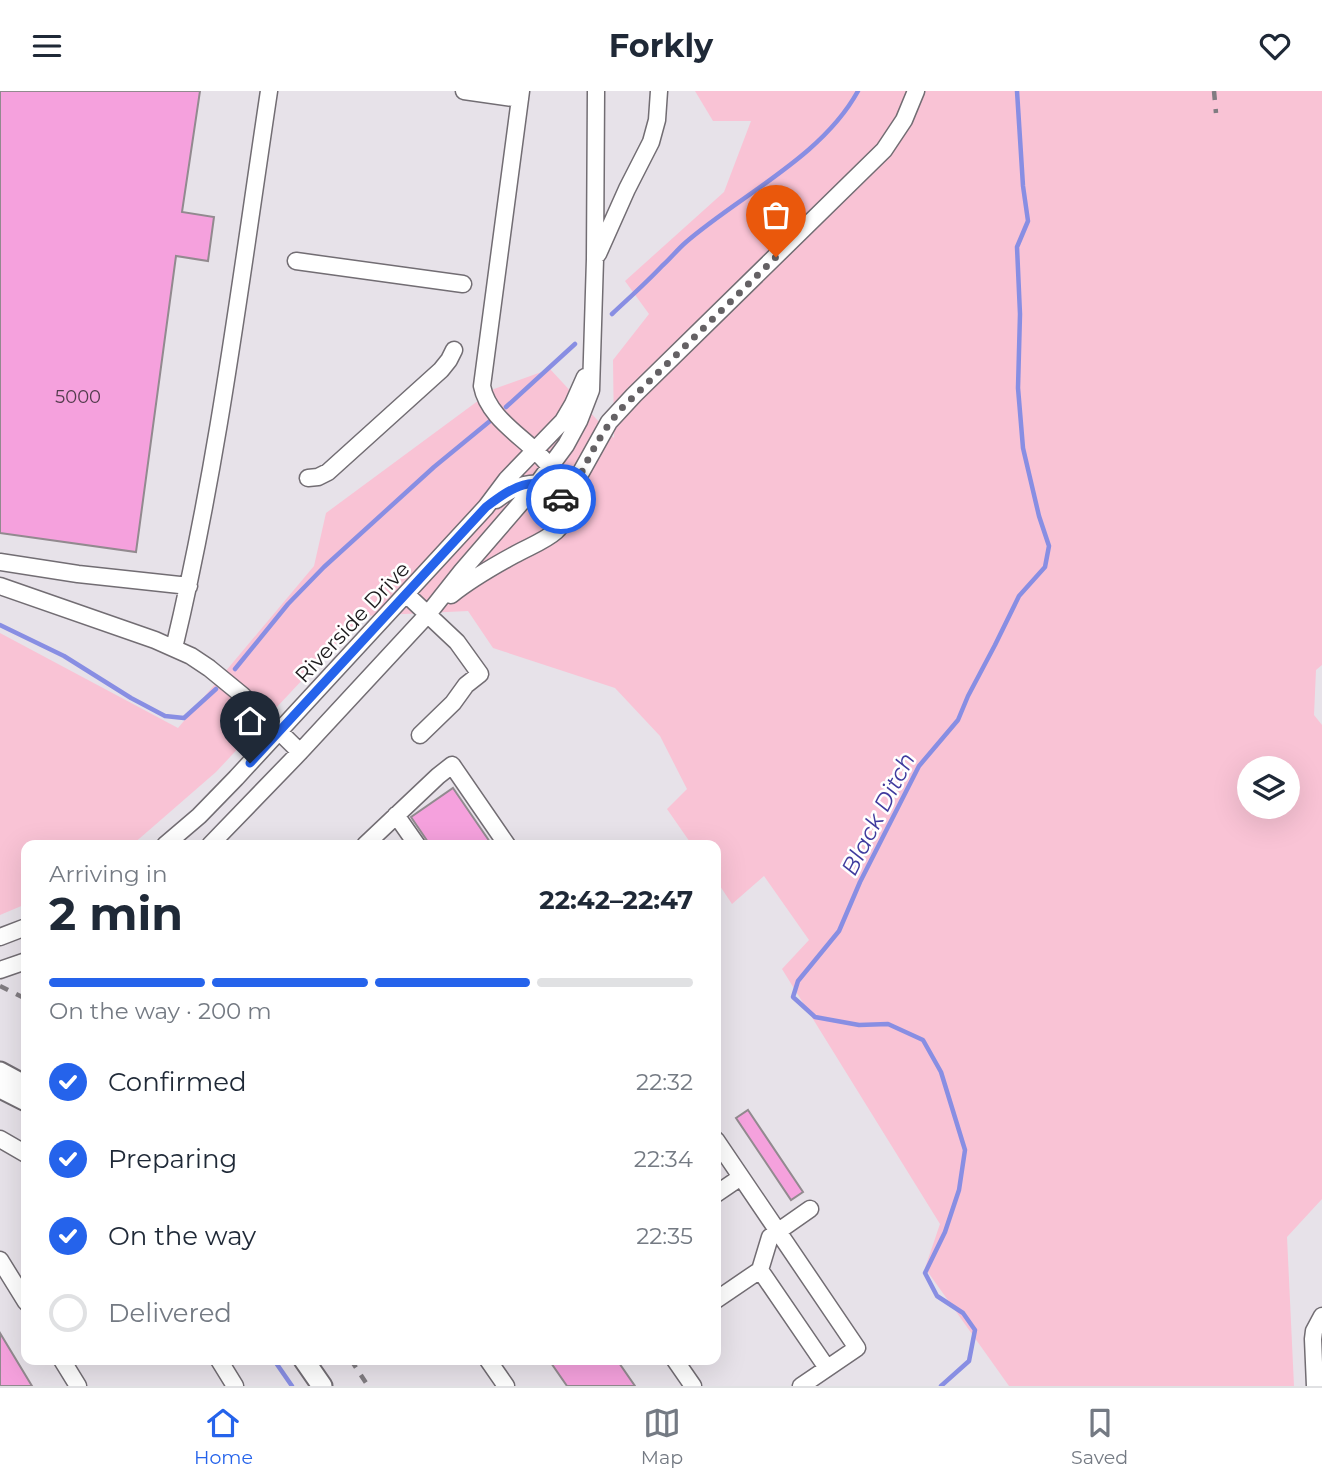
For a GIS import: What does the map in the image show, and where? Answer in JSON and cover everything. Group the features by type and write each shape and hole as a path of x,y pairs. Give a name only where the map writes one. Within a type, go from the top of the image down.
{"main road":[{"path":"0,1072 21,1083"},
{"path":"0,1088 21,1098"},
{"path":"307,1365 322,1386"}],"street":[{"path":"174,648 189,586 226,375 269,91"},
{"path":"428,614 482,572 556,532 566,513 563,496 550,467 486,400 482,380 521,95 464,91"},
{"path":"215,840 428,614 538,483 570,439 591,390 596,91"},
{"path":"595,259 651,142 657,120 659,91"},
{"path":"565,508 580,474 610,422 634,395 884,150 904,120 916,91"},
{"path":"296,261 463,284"},
{"path":"308,478 328,472 441,370 454,350"},
{"name":"Riverside Drive","path":"171,840 218,798 486,507 507,479 557,428 568,414 591,362"},
{"path":"507,479 519,454 515,433"},
{"path":"486,507 512,489 538,483 556,492 565,508"},
{"path":"0,562 189,586"},
{"path":"0,586 174,648 226,681 300,752"},
{"path":"406,594 457,642 480,674 466,685 453,703 419,735"},
{"path":"370,840 452,765 503,840"},
{"path":"396,815 413,840"},
{"path":"0,937 21,929"},
{"path":"0,970 21,963"},
{"path":"0,1139 21,1151"},
{"path":"721,1147 857,1348 802,1386"},
{"path":"721,1191 741,1177"},
{"path":"721,1297 760,1270 770,1237 810,1209"},
{"path":"0,1260 21,1294"},
{"path":"760,1270 827,1369"},
{"path":"1315,1386 1314,1331 1322,1315"},
{"path":"65,1365 78,1386"},
{"path":"222,1365 235,1386"},
{"path":"491,1365 506,1386"},
{"path":"678,1365 693,1386"}],"shaded area":[{"path":"695,91 1322,91 1322,665 1316,670 1314,715 1322,725 1322,1199 1287,1237 1294,1386 1009,1386 925,1268 940,1224 782,969 809,940 764,876 732,904 721,888 721,840 689,840 667,809 687,789 660,736 615,688 493,648 468,611 362,616 216,772 138,840 21,840 21,906 0,915 0,633 178,728 314,566 326,513 494,389 550,369 614,438 613,360 649,314 625,281 724,192 751,121 713,121"}],"building":[{"path":"0,91 200,91 182,212 214,217 208,261 176,256 136,552 0,533"},
{"path":"453,788 489,840 427,840 411,817"},
{"path":"748,1110 803,1192 791,1200 736,1118"},
{"path":"0,1333 32,1386 0,1386"},
{"path":"552,1365 620,1365 635,1386 567,1386"}],"waterway":[{"path":"612,314 685,243 779,174 824,136 858,91"},
{"name":"Black Ditch","path":"941,1386 969,1361 975,1330 963,1313 937,1296 925,1273 945,1232 959,1190 965,1150 941,1072 923,1040 888,1024 859,1025 815,1017 793,997 798,981 839,931 860,882 919,766 958,720 1019,596 1045,567 1049,546 1023,448 1018,388 1020,314 1017,247 1028,221 1017,91"},
{"path":"506,407 575,344"},
{"path":"235,669 288,604 324,567 434,467 490,421"},
{"path":"0,625 64,656 165,716 184,718 216,689"},
{"path":"277,1365 292,1386"}],"railway":[{"path":"1214,91 1216,113"},
{"path":"0,986 21,996"},
{"path":"354,1365 368,1386"}],"way so far":[{"path":"561,499 565,508 580,474 610,422 622,408 776,257"}],"route":[{"path":"250,763 486,507 512,489 530,483 550,487 561,499"}]}
